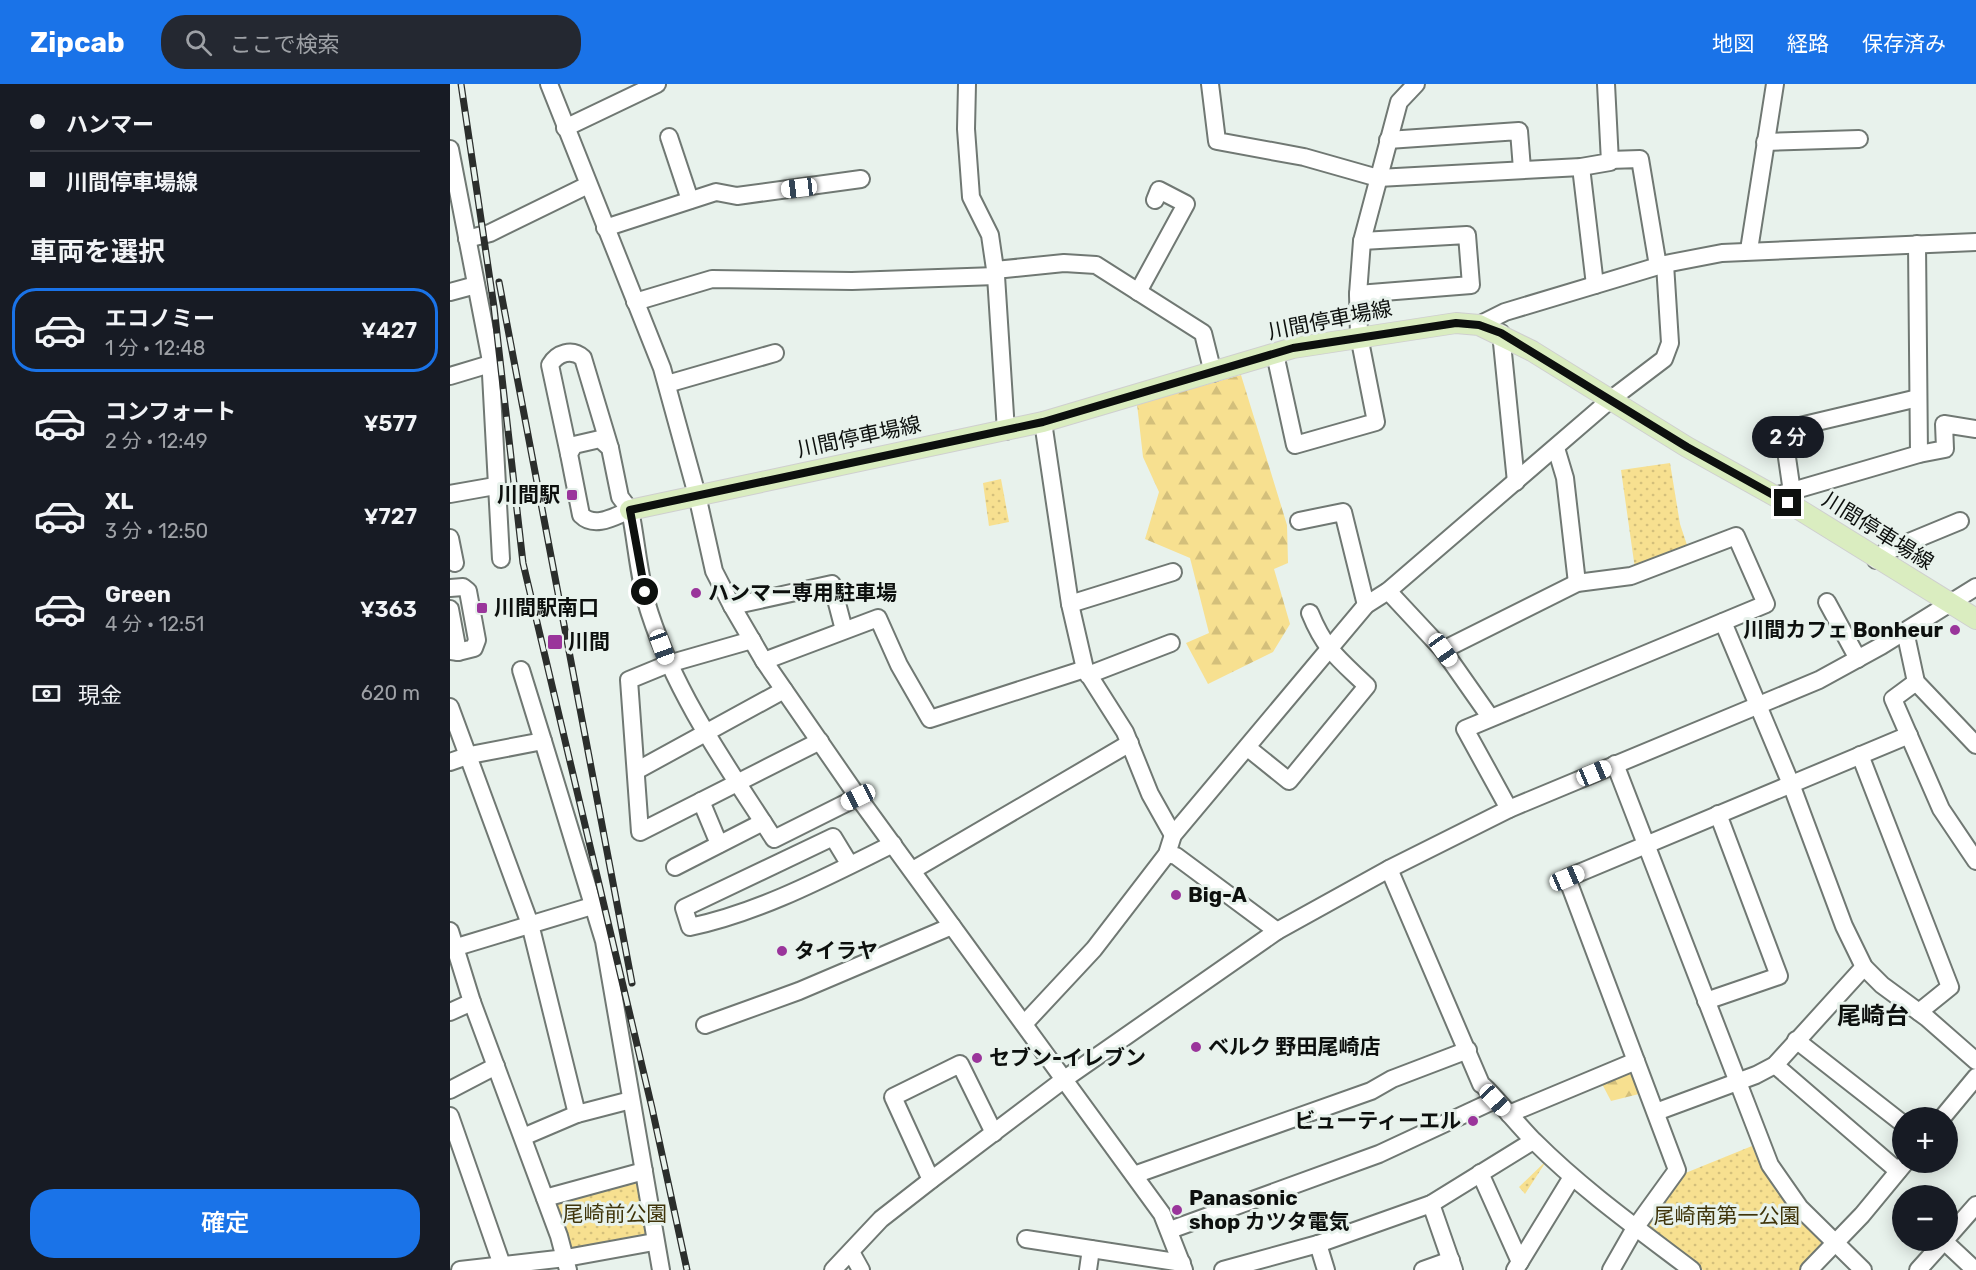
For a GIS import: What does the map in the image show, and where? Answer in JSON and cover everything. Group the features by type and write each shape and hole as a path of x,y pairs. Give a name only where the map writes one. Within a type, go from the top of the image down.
{"main road":[{"name":"川間停車場線","path":"622,508 697,495 1006,431 1275,354 1359,336 1456,323 1479,325 1501,333 1610,400 1784,494 1876,560 1976,619"}],"street":[{"path":"549,84 667,384 697,495 714,571 732,606 764,661 858,797 1066,1078 1134,1175 1170,1230 1183,1266"},
{"path":"565,128 657,84"},
{"path":"967,84 966,129 971,197 990,235 995,273 1006,431"},
{"path":"1024,1024 1094,949 1167,854 1173,835 1248,748 1327,648 1366,605 1388,591 1610,400 1665,359 1670,343 1662,265 1640,159 1610,160 1581,167 1378,178 1304,157 1217,141 1210,84"},
{"path":"1606,84 1610,160"},
{"path":"1749,250 1775,84"},
{"path":"1275,354 1295,445 1376,422 1359,336 1358,294 1362,241 1388,140 1405,87"},
{"path":"1388,140 1519,131 1522,169"},
{"path":"669,137 690,200"},
{"path":"1765,142 1859,139"},
{"path":"450,149 455,203 467,240 490,364 495,486 501,559"},
{"path":"1581,167 1595,285"},
{"path":"605,228 716,192 737,196 861,179"},
{"path":"467,240 489,233 588,185"},
{"path":"1138,292 1186,204 1159,190 1155,200"},
{"path":"1358,294 1471,285 1467,235 1362,241"},
{"path":"1479,325 1505,312 1662,265 1749,250 1976,242"},
{"path":"1917,244 1919,454"},
{"path":"635,302 712,279 852,281 995,273 1064,262 1096,265 1203,333 1212,373"},
{"path":"450,292 476,285"},
{"path":"1501,333 1516,483"},
{"path":"622,508 591,522 581,515 550,365 558,355 571,352 578,353 583,358 610,448 622,508 649,612 668,664 685,700 774,839 858,797"},
{"path":"667,384 775,353"},
{"path":"450,376 490,364"},
{"path":"1918,398 1783,430 1784,494 1919,454 1945,449 1944,424 1976,429"},
{"path":"1043,422 1070,604 1086,672 1125,732 1150,794 1173,835"},
{"path":"569,454 574,445 600,439 610,448"},
{"path":"1556,448 1565,478 1577,583"},
{"path":"450,495 495,486"},
{"path":"1299,521 1343,512 1366,605"},
{"path":"1876,560 1885,552 1960,521"},
{"path":"1443,650 1577,583 1631,576 1736,536 1767,604 1465,729 1509,809"},
{"path":"450,538 455,563"},
{"path":"1070,604 1173,572"},
{"path":"732,606 832,584 844,630"},
{"path":"450,588 463,587 468,591 477,640 474,648 454,652 450,609"},
{"path":"834,1270 881,1219 931,1180 1066,1078 1277,931 1389,869 1509,809 1819,680 1951,604 1976,587"},
{"path":"1388,591 1443,650 1490,717"},
{"path":"1827,603 1858,658"},
{"path":"1248,748 1289,782 1366,686 1320,639 1310,613"},
{"path":"764,661 878,618 899,665 930,719 1086,672 1170,643"},
{"path":"1723,622 1791,784 1844,926 1864,966 1882,985 1919,1012 1976,1061"},
{"path":"1905,631 1916,682 1976,745"},
{"path":"752,640 668,664 628,680 640,832 820,741"},
{"path":"521,670 604,941 654,1242 661,1270"},
{"path":"1916,682 1893,699 1941,809 1976,861"},
{"path":"636,771 784,690"},
{"path":"450,707 470,755 530,924 577,1114"},
{"path":"1611,1270 1635,1228 1677,1170 1567,878 1646,843 1909,735"},
{"path":"450,762 470,755 543,741"},
{"path":"913,870 1130,743"},
{"path":"1860,755 1950,987 1919,1012"},
{"path":"1615,764 1770,1165 1800,1208 1863,1270"},
{"path":"701,801 719,844"},
{"path":"1706,1001 1779,976 1718,814"},
{"path":"675,867 763,822"},
{"path":"849,865 833,837 684,908 690,927 710,923 817,882 893,844"},
{"path":"1167,854 1176,856 1277,931"},
{"path":"1389,869 1481,1084 1486,1085 1495,1100 1572,1177 1692,1270"},
{"path":"567,1264 452,942 530,924 592,906"},
{"path":"705,1024 799,991 952,926"},
{"path":"1656,1112 1775,1065 1864,966"},
{"path":"450,1012 472,1002"},
{"path":"1797,1040 1892,1115"},
{"path":"1134,1175 1371,1091 1392,1079 1468,1050"},
{"path":"1509,1114 1636,1061"},
{"path":"931,1180 893,1097 960,1064 994,1134"},
{"path":"1775,1065 1892,1159"},
{"path":"450,1090 496,1066"},
{"path":"1951,1107 1976,1077"},
{"path":"523,1137 577,1114 631,1100"},
{"path":"1170,1230 1379,1154 1495,1100"},
{"path":"450,1116 511,1266"},
{"path":"1223,1270 1255,1266 1431,1204 1533,1140"},
{"path":"545,1198 644,1171"},
{"path":"1480,1173 1517,1266"},
{"path":"1809,1270 1834,1241 1862,1215 1897,1173"},
{"path":"1517,1266 1572,1177"},
{"path":"1423,1270 1452,1265 1431,1204"},
{"path":"1958,1226 1976,1205"},
{"path":"1026,1239 1183,1266"},
{"path":"460,1270 567,1264 654,1242"},
{"path":"1318,1244 1326,1270"},
{"path":"1088,1270 1091,1249"},
{"path":"1918,1270 1936,1251"},
{"path":"1957,1251 1975,1270"},
{"path":"851,1252 861,1270"}],"green space":[{"path":"1241,375 1287,525 1288,563 1274,569 1290,624 1273,652 1208,684 1186,643 1209,633 1190,558 1145,539 1159,492 1143,457 1137,404"},
{"path":"1670,463 1680,524 1688,548 1635,569 1621,470"},
{"path":"1001,479 1009,522 989,526 983,483"},
{"path":"1631,1071 1639,1094 1611,1101 1601,1082"},
{"name":"尾崎南第一公園","path":"1752,1146 1765,1174 1782,1199 1823,1244 1800,1270 1703,1270 1646,1226 1683,1174"},
{"path":"1547,1160 1525,1194 1519,1187"},
{"name":"尾崎前公園","path":"641,1177 649,1237 570,1252 552,1199"}],"railway":[{"path":"461,84 494,307 523,563 652,1108 687,1270"},
{"path":"499,282 632,983"}],"place":[{"name":"川間駅","path":"572,495"},
{"name":"ハンマー専用駐車場","path":"696,593"},
{"name":"川間駅南口","path":"482,608"},
{"name":"川間カフェ Bonheur","path":"1955,630"},
{"name":"川間","path":"555,642"},
{"name":"Big-A","path":"1176,895"},
{"name":"タイラヤ","path":"782,951"},
{"name":"ベルク 野田尾崎店","path":"1196,1047"},
{"name":"セブン-イレブン","path":"977,1058"},
{"name":"ビューティーエル","path":"1473,1121"},
{"name":"Panasonic shop カツタ電気","path":"1177,1210"}],"district":[{"name":"尾崎台","path":"1873,1016"}],"route":[{"path":"645,592 630,510 1043,422 1293,348 1359,336 1456,323 1479,325 1501,333 1687,447 1788,503"}]}
